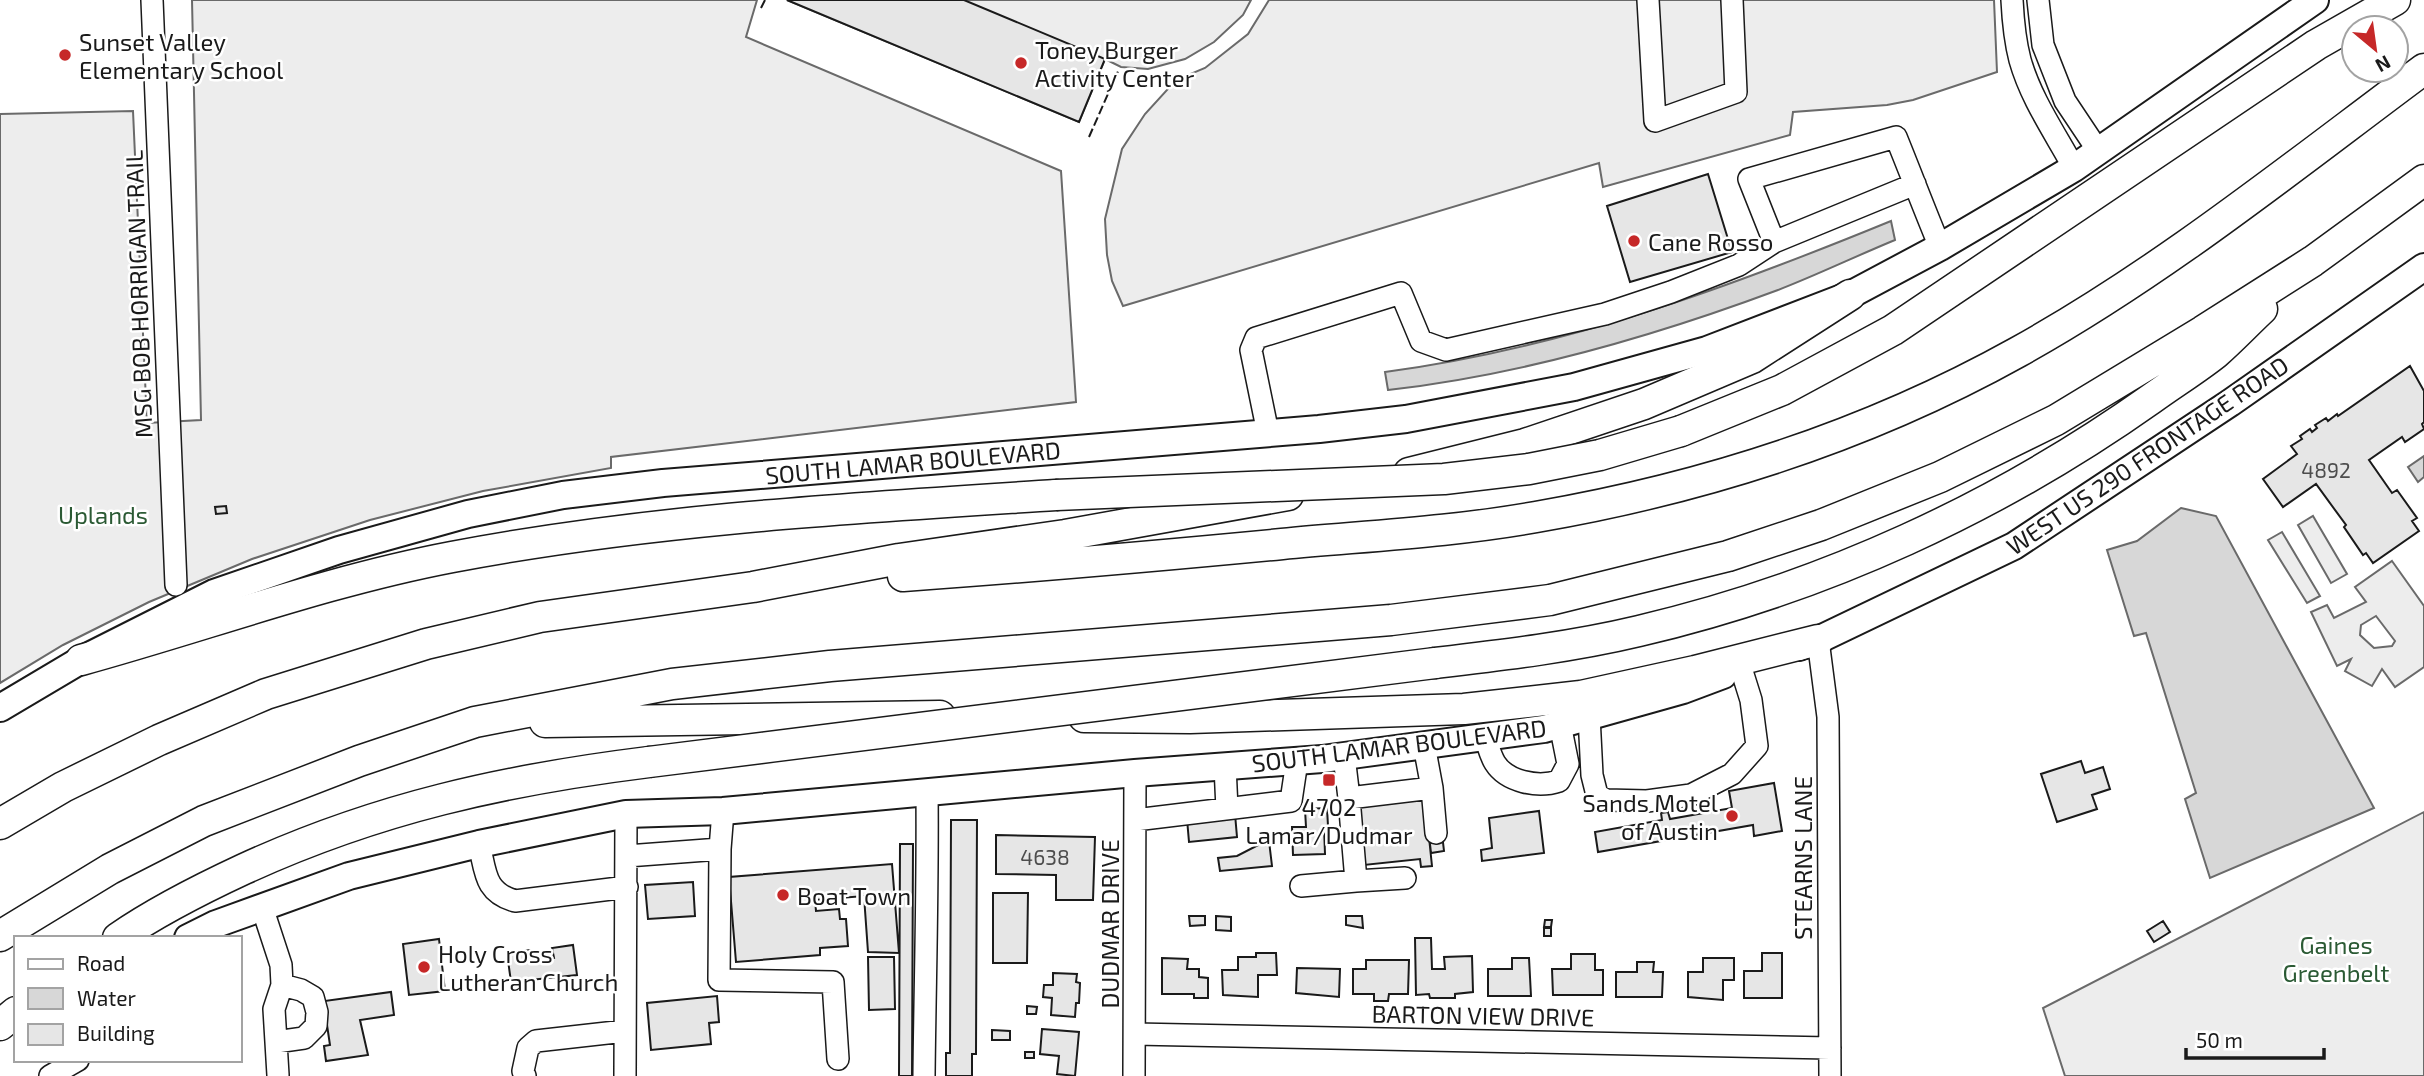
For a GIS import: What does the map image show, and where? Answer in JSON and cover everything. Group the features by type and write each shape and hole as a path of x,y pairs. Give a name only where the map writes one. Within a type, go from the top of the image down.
{"highway":[{"path":"81,660 349,581 450,558 551,540 654,526 1056,495 1444,479 1529,469 1600,455 1681,431 1782,390 1893,330 2316,45 2395,0"},
{"path":"753,587 1079,564 1535,518 1702,480 1792,453 1903,409 2018,352 2161,264 2424,69"},
{"path":"0,936 110,870 204,821 359,761 475,722 671,684 844,665 1391,620 1550,600 1728,556 1940,477 2056,420 2313,261 2424,180"},
{"path":"121,936 213,883 299,844 384,815 491,787 564,772 1525,652 1637,631 1742,603 1836,570 1940,525 2030,477 2104,431 2217,352 2313,261"},
{"path":"0,824 63,787 159,740 266,694 426,644 540,617 753,587 900,559 1065,535 1407,474 1525,444 1644,404 1752,358 1850,295"},
{"path":"475,722 603,722 895,715 1189,718 1464,709 1581,696 1818,640"},
{"path":"0,1025 14,1014"}],"main road":[{"path":"1850,295 1940,247 2074,168 2315,0"},
{"name":"WEST US 290 FRONTAGE ROAD","path":"1818,640 2014,546 2219,410 2424,267"},
{"name":"SOUTH LAMAR BOULEVARD","path":"0,708 81,660 214,593 339,550 468,514 563,495 677,482 1406,419 1574,387 1707,350 1850,295"},
{"name":"SOUTH LAMAR BOULEVARD","path":"196,936 262,907 349,876 479,844 626,814 723,811 1135,773 1297,761 1544,729 1683,690 1818,640"}],"street":[{"name":"MSG BOB HORRIGAN TRAIL","path":"152,0 176,585"},
{"path":"1648,0 1655,121 1736,92 1732,0"},
{"path":"2012,0 2020,60 2033,94 2074,168"},
{"path":"2038,0 2043,45 2065,101 2099,152"},
{"path":"1774,242 1749,179 1896,137 1940,247"},
{"path":"1268,433 1251,350 1255,338 1401,293 1421,341 1446,350 1605,314 1739,265 1774,242 1915,184"},
{"name":"STEARNS LANE","path":"1818,640 1828,717 1830,1076"},
{"path":"1588,716 1592,775 1597,795 1606,800 1633,800 1691,795 1732,774 1757,746 1751,700 1741,668"},
{"path":"1485,737 1495,764 1517,780 1549,785 1559,781 1568,764 1560,724"},
{"path":"1424,745 1432,788 1436,833"},
{"path":"1345,756 1356,881"},
{"path":"1135,820 1291,801 1297,761"},
{"path":"1225,766 1227,809"},
{"name":"DUDMAR DRIVE","path":"1134,1076 1135,773"},
{"path":"1349,798 1432,788"},
{"path":"924,1076 928,907 927,792"},
{"path":"723,811 720,849 719,980 833,982 838,1059"},
{"path":"624,1076 626,814"},
{"path":"479,844 488,882 500,897 515,901 627,887"},
{"path":"627,856 720,849"},
{"path":"1301,886 1405,878"},
{"path":"262,907 281,965 282,985 274,1009 278,1075"},
{"path":"276,1042 304,1038 316,1026 317,1012 313,997 301,990 282,985"},
{"path":"525,1076 523,1071 528,1048 536,1041 625,1031"},
{"name":"BARTON VIEW DRIVE","path":"1135,1034 1830,1048"},
{"path":"50,1076 74,1062"}],"shaded area":[{"path":"192,0 757,0 746,37 1061,171 1076,402 611,457 611,468 483,491 370,520 252,559 149,602 63,645 0,683 0,114 133,111 147,423 201,420"},
{"name":"Toney Burger Activity Center","path":"787,0 1251,0 1243,15 1214,42 1185,59 1148,69 1121,67 1105,59 1079,122"},
{"path":"1269,0 1994,0 1997,72 1913,100 1887,105 1793,112 1790,135 1603,187 1599,163 1123,306 1112,281 1105,219 1122,149 1145,114 1176,80 1205,68 1248,34"},
{"path":"2313,516 2347,574 2331,583 2298,525"},
{"path":"2282,532 2320,596 2307,603 2268,540"},
{"path":"2392,561 2424,606 2424,667 2395,687 2382,669 2372,686 2345,671 2351,659 2337,666 2311,612 2327,605 2334,618 2366,602 2355,587","holes":["2376,616 2395,641 2392,646 2374,648 2360,635 2361,625"]},
{"path":"2424,812 2424,1076 2065,1076 2043,1008"}],"water":[{"path":"1891,221 1895,240 1731,307 1634,338 1537,364 1487,375 1388,390 1385,372 1516,348 1580,332 1767,270"},
{"path":"2424,456 2424,477 2418,482 2408,467"},
{"path":"2181,508 2216,516 2374,808 2210,878 2185,799 2196,793 2146,633 2134,636 2107,550 2137,541"}],"building":[{"path":"787,0 964,0 1105,59 1079,122"},
{"path":"1708,174 1732,252 1630,282 1607,206"},
{"path":"2410,366 2424,391 2424,429 2405,442 2402,437 2369,460 2392,493 2397,490 2417,518 2412,521 2419,531 2373,563 2366,553 2363,555 2344,527 2346,525 2316,484 2283,507 2263,479 2297,454 2291,446 2302,439 2300,436 2310,429 2312,432 2317,428 2315,425 2326,418 2328,421 2337,414 2338,416"},
{"path":"226,506 227,513 216,514 215,507"},
{"path":"2081,761 2085,773 2103,767 2110,789 2092,795 2097,809 2057,822 2041,774"},
{"name":"Sands Motel of Austin","path":"1774,783 1782,831 1754,836 1753,825 1598,852 1595,832 1662,820 1661,813 1668,812 1670,819 1732,808 1729,791"},
{"path":"1425,799 1432,866 1421,867 1420,859 1364,865 1358,806"},
{"path":"1327,808 1328,826 1324,826 1325,854 1293,855 1292,827 1306,827 1305,809"},
{"path":"1539,811 1544,853 1482,861 1481,850 1492,848 1489,818"},
{"path":"1235,814 1237,837 1189,842 1187,819"},
{"path":"951,820 977,820 976,1054 972,1054 972,1076 946,1076 946,1053 950,1053"},
{"path":"1442,834 1444,851 1431,853 1429,835"},
{"path":"996,835 1095,837 1093,900 1056,900 1056,875 996,874"},
{"path":"1269,841 1272,866 1220,871 1218,858 1237,856"},
{"path":"900,844 913,844 912,1076 899,1076"},
{"path":"892,864 899,953 868,952 864,896 815,900 816,911 839,909 840,919 846,919 848,946 820,948 820,955 736,962 729,877"},
{"path":"693,882 695,916 648,919 645,885"},
{"path":"993,893 1028,893 1027,963 993,963"},
{"path":"1189,916 1205,916 1205,925 1190,926"},
{"path":"1216,916 1231,917 1231,931 1216,930"},
{"path":"1346,916 1362,916 1363,928 1346,925"},
{"path":"1545,920 1552,920 1551,927 1544,927"},
{"path":"2163,921 2170,932 2154,942 2147,931"},
{"path":"1544,928 1551,928 1551,936 1544,936"},
{"path":"1415,938 1431,938 1432,969 1445,969 1444,957 1472,956 1473,992 1455,994 1455,998 1416,995"},
{"name":"Holy Cross Lutheran Church","path":"439,939 445,991 409,995 403,944"},
{"path":"573,945 577,975 511,982 507,953 530,950 532,961 554,958 552,948"},
{"path":"1256,953 1276,953 1277,975 1258,975 1258,997 1223,995 1222,970 1238,970 1238,957 1256,957"},
{"path":"1762,953 1782,953 1782,998 1744,998 1744,971 1762,971"},
{"path":"1571,954 1595,954 1595,970 1603,970 1603,995 1553,995 1552,969 1571,969"},
{"path":"868,957 894,957 895,1009 869,1010"},
{"path":"1162,958 1188,959 1187,969 1199,969 1199,977 1208,978 1208,998 1194,998 1194,994 1162,994"},
{"path":"1512,958 1529,958 1531,996 1488,996 1488,969 1512,969"},
{"path":"1703,958 1734,958 1734,980 1723,980 1723,1000 1688,997 1688,972 1703,972"},
{"path":"1366,960 1409,960 1408,994 1389,994 1388,1001 1374,1001 1374,994 1353,994 1353,969 1366,969"},
{"path":"1637,962 1654,962 1653,972 1663,972 1662,997 1616,997 1616,972 1637,972"},
{"path":"1297,968 1340,969 1339,997 1296,993"},
{"path":"1053,973 1077,974 1076,982 1080,983 1075,1017 1051,1015 1052,998 1043,997 1044,985 1053,985"},
{"path":"391,992 394,1015 360,1020 368,1055 326,1061 324,1046 330,1045 327,1025 320,1026 317,1002"},
{"path":"717,996 719,1022 709,1023 711,1044 651,1050 647,1003"},
{"path":"1027,1006 1037,1007 1036,1014 1027,1014"},
{"path":"1042,1029 1079,1032 1075,1076 1057,1074 1059,1056 1040,1054"},
{"path":"992,1030 1010,1031 1010,1040 992,1040"},
{"path":"1025,1052 1034,1052 1034,1058 1025,1058"}],"fence":[{"path":"761,8 765,0"},
{"path":"1089,137 1119,69"}],"place":[{"name":"Sunset Valley Elementary School","path":"65,55"},
{"name":"Toney Burger Activity Center","path":"1021,63"},
{"name":"Cane Rosso","path":"1634,241"},
{"name":"4702 Lamar/Dudmar","path":"1329,780"},
{"name":"Sands Motel of Austin","path":"1732,816"},
{"name":"Boat Town","path":"783,895"},
{"name":"Holy Cross Lutheran Church","path":"424,967"}],"park label":[{"name":"Uplands","path":"103,514"},
{"name":"Gaines Greenbelt","path":"2336,958"}]}
